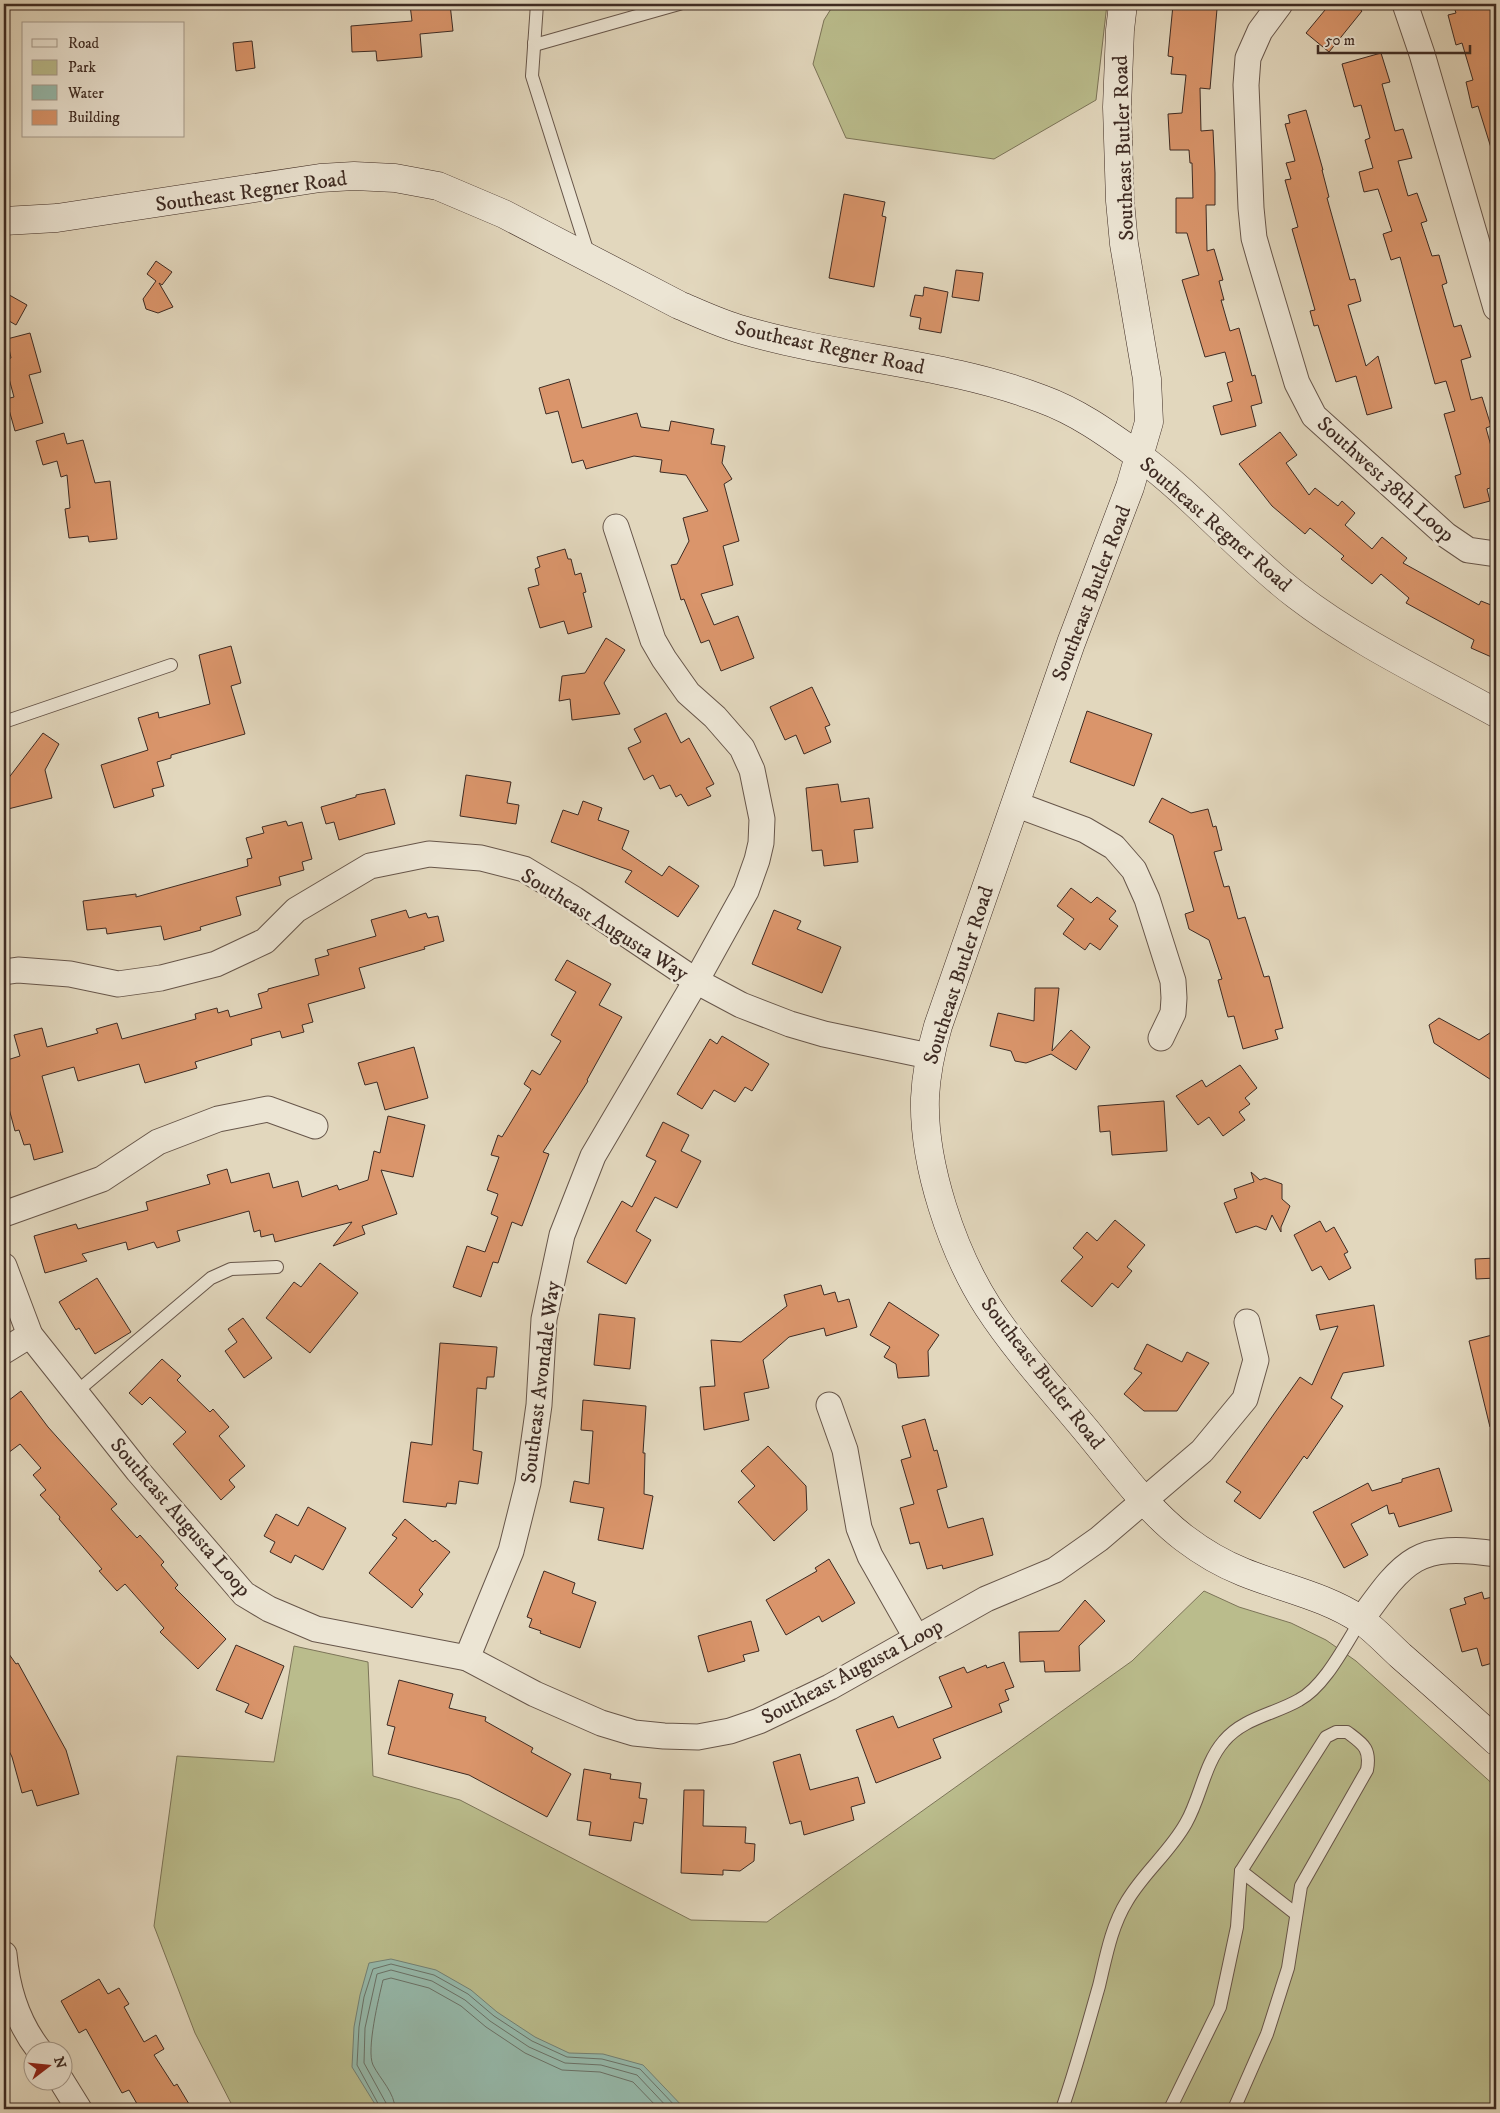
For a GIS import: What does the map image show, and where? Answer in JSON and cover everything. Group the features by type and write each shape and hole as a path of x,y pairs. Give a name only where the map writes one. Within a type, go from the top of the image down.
{"main road":[{"name":"Southeast Butler Road","path":"1123,4 1117,107 1120,201 1124,244 1147,379 1149,422 1130,487 1071,644 938,1026 929,1056 925,1100 930,1152 943,1208 969,1274 988,1307 1013,1342 1145,1500 1184,1538 1207,1554 1240,1571 1306,1593 1361,1620 1496,1741"},
{"name":"Southeast Regner Road","path":"4,221 74,216 320,178 354,176 395,178 438,186 504,214 679,305 743,330 803,345 958,374 1034,396 1068,410 1095,425 1168,478 1255,561 1296,595 1367,642 1496,713"}],"street":[{"name":"Southwest 38th Loop","path":"1280,4 1260,31 1248,58 1246,85 1251,208 1254,238 1297,383 1314,416 1446,535 1468,550 1496,554"},
{"path":"1405,4 1419,45 1496,308"},
{"name":"Southeast Avondale Way","path":"467,1658 512,1551 528,1483 539,1405 544,1319 562,1235 593,1156 696,981 746,891 761,844 762,819 758,792 752,770 742,748 715,717 688,693 653,640 616,527"},
{"path":"1015,804 1085,830 1114,848 1134,870 1147,899 1173,982 1173,1012 1161,1038"},
{"name":"Southeast Augusta Way","path":"4,972 18,970 70,974 118,984 161,978 216,964 265,941 296,910 370,866 430,854 481,858 524,869 574,899 696,981 741,1005 790,1024 824,1034 929,1056"},
{"path":"4,1214 102,1179 158,1142 218,1119 268,1109 315,1126"},
{"name":"Southeast Augusta Loop","path":"4,1266 30,1335 202,1548 244,1594 269,1610 316,1629 467,1658 534,1694 601,1724 634,1733 698,1737 730,1732 759,1721 830,1687 986,1599 1055,1570 1099,1539 1202,1450 1245,1399 1256,1360 1247,1322"},
{"path":"4,1351 30,1335"},
{"path":"829,1405 845,1450 859,1528 870,1556 916,1637"},
{"path":"1361,1620 1391,1579 1409,1564 1426,1554 1445,1550 1467,1550 1496,1554"},
{"path":"4,1954 5,1978 18,2014 33,2040"},
{"path":"67,2090 79,2109"}],"lane":[{"path":"537,4 532,76 589,258"},
{"path":"534,43 538,44 679,4"},
{"path":"4,722 171,665"},
{"path":"75,1393 210,1278 231,1269 277,1267"},
{"path":"1062,2109 1075,2070 1114,1928 1127,1901 1145,1874 1179,1836 1190,1817 1214,1756 1224,1740 1252,1719 1300,1700 1311,1692 1361,1620"},
{"path":"1170,2109 1220,2006 1237,1927 1241,1871 1326,1737 1336,1732 1347,1732 1363,1744 1369,1757 1367,1770 1301,1886 1288,1968 1267,2034 1234,2109"},
{"path":"1241,1871 1296,1914"}],"green space":[{"path":"834,4 1107,4 1096,100 994,159 846,138 813,64 824,20"},
{"path":"1204,1591 1239,1607 1291,1623 1326,1640 1356,1661 1496,1787 1496,2109 234,2109 195,2033 154,1926 177,1756 274,1762 294,1646 368,1662 373,1776 460,1800 691,1920 767,1922 1132,1661"}],"water":[{"path":"391,1959 436,1970 471,1990 497,2012 535,2037 569,2053 603,2054 643,2065 685,2109 378,2109 352,2067 354,2027 369,1963"}],"building":[{"path":"450,4 453,31 420,34 422,57 377,61 376,51 352,52 351,26 412,21 410,5"},
{"path":"1330,4 1353,4 1362,11 1329,52 1306,33"},
{"path":"1453,4 1492,4 1496,17 1496,151 1492,151 1478,106 1472,108 1466,82 1473,80 1462,43 1456,45 1448,15 1456,13"},
{"path":"1173,5 1217,9 1210,89 1200,88 1201,131 1213,130 1215,173 1215,205 1206,205 1207,251 1214,249 1223,280 1219,281 1224,300 1221,300 1230,331 1239,328 1252,376 1255,375 1262,403 1251,406 1256,426 1221,435 1213,406 1232,401 1227,383 1233,381 1225,352 1205,357 1182,280 1199,275 1187,233 1176,233 1176,198 1193,198 1192,163 1190,163 1189,150 1170,150 1168,114 1182,113 1186,75 1171,74 1173,57 1168,56"},
{"path":"252,41 255,68 236,71 233,43"},
{"path":"1381,53 1390,82 1382,84 1395,131 1403,129 1412,158 1398,161 1408,196 1417,193 1427,221 1421,223 1432,256 1439,255 1447,283 1442,285 1454,327 1461,325 1471,357 1461,360 1471,400 1482,397 1491,426 1486,428 1496,464 1496,486 1487,489 1490,501 1464,508 1455,476 1461,474 1444,414 1455,411 1446,381 1435,384 1400,257 1391,260 1383,234 1392,231 1378,189 1364,192 1359,172 1373,168 1365,140 1370,138 1361,105 1354,107 1342,64"},
{"path":"1306,110 1323,170 1329,197 1327,198 1350,280 1355,279 1361,301 1348,305 1366,366 1378,356 1392,408 1367,415 1356,376 1336,382 1318,325 1314,326 1310,311 1315,310 1292,229 1298,227 1285,180 1291,179 1286,163 1295,161 1285,124 1290,123 1288,115"},
{"path":"844,194 885,202 882,216 886,217 874,287 829,278"},
{"path":"156,261 172,272 162,285 159,283 173,307 158,313 146,309 143,299 156,281 147,274"},
{"path":"956,270 983,273 979,301 952,297"},
{"path":"924,287 948,292 941,333 919,329 921,318 910,316 915,295 923,296"},
{"path":"4,292 27,305 16,325 4,318"},
{"path":"30,333 41,372 29,375 43,423 15,431 6,399 14,397 4,360 11,358 7,339"},
{"path":"569,379 582,428 637,413 641,427 669,431 671,421 714,429 711,444 725,446 722,463 732,479 724,484 739,541 723,546 733,585 701,594 714,625 738,616 754,658 721,671 709,640 701,643 684,599 681,600 671,565 677,564 689,541 683,518 708,511 686,475 660,472 662,460 634,456 586,469 583,460 572,463 558,411 546,414 539,388"},
{"path":"1280,432 1297,455 1286,463 1309,495 1315,488 1338,506 1342,501 1355,513 1345,525 1372,549 1382,537 1407,558 1403,563 1479,605 1481,601 1496,607 1496,659 1471,648 1474,640 1406,603 1409,598 1381,574 1372,584 1341,559 1344,556 1310,528 1305,534 1272,506 1239,464"},
{"path":"64,433 67,444 83,440 95,483 110,481 117,539 89,542 88,536 69,538 65,509 70,508 67,475 61,477 57,461 43,465 36,441"},
{"path":"565,549 568,559 571,559 575,575 581,573 586,592 583,593 592,627 568,634 564,621 540,628 528,588 539,585 535,569 540,567 537,557"},
{"path":"606,638 625,650 604,683 620,714 572,720 570,699 559,701 562,676 585,673"},
{"path":"231,646 241,683 231,686 245,734 171,755 171,758 157,762 164,786 152,789 154,796 114,808 101,765 148,750 138,718 158,712 159,718 210,704 199,655"},
{"path":"812,687 830,725 825,727 831,742 804,754 796,735 785,740 770,707"},
{"path":"1087,711 1152,734 1134,786 1070,762"},
{"path":"666,713 681,743 689,738 714,784 706,788 711,796 688,806 681,794 676,797 670,785 660,789 653,775 644,780 628,748 641,742 634,729"},
{"path":"43,733 59,744 45,770 52,798 4,810 4,784"},
{"path":"466,775 511,782 507,803 519,805 516,824 460,816"},
{"path":"838,784 841,802 869,798 873,828 854,830 858,862 824,866 822,850 812,851 806,788"},
{"path":"385,789 395,824 339,840 334,822 326,824 321,807 356,797 356,795"},
{"path":"1162,798 1191,813 1208,809 1213,827 1216,826 1222,850 1214,852 1224,887 1229,886 1238,919 1245,917 1264,977 1269,976 1283,1028 1275,1030 1278,1039 1243,1049 1234,1016 1228,1017 1218,980 1222,979 1209,940 1189,929 1185,914 1194,911 1173,835 1149,822"},
{"path":"583,801 602,808 598,820 629,831 622,849 662,876 669,866 699,886 678,917 625,882 632,871 551,842 563,810 578,815"},
{"path":"286,821 288,826 302,822 312,859 302,862 304,870 279,877 281,885 236,897 241,915 200,927 201,930 164,940 161,926 107,934 106,928 87,930 83,901 136,894 136,897 248,866 247,859 252,858 246,838 264,833 262,827"},
{"path":"1071,888 1091,903 1097,897 1116,911 1109,919 1118,926 1100,950 1090,943 1085,950 1063,934 1074,919 1057,906"},
{"path":"406,910 409,918 426,913 428,918 438,916 444,941 424,947 425,949 359,968 365,988 308,1004 313,1022 302,1025 304,1032 282,1038 280,1031 251,1039 252,1045 195,1062 197,1068 145,1083 139,1064 78,1081 74,1067 42,1076 63,1152 34,1160 30,1144 24,1145 19,1130 15,1131 4,1090 4,1061 20,1056 14,1035 42,1028 47,1047 98,1033 96,1029 117,1023 122,1039 196,1019 195,1014 217,1008 218,1013 228,1010 230,1017 262,1008 258,994 268,991 268,989 319,975 315,959 329,955 327,950 376,936 371,920"},
{"path":"774,910 801,921 797,929 841,947 822,993 752,964"},
{"path":"567,960 611,984 599,1005 622,1017 588,1081 543,1152 549,1154 522,1226 512,1222 498,1263 493,1262 481,1297 453,1287 467,1246 485,1252 498,1217 491,1214 498,1194 487,1190 499,1157 491,1155 498,1135 502,1137 531,1089 524,1084 532,1070 540,1075 561,1041 551,1035 576,992 555,980"},
{"path":"1035,988 1059,988 1052,1051 1071,1030 1090,1047 1076,1070 1051,1054 1026,1063 1015,1061 1011,1051 990,1046 998,1013 1034,1021"},
{"path":"1439,1018 1479,1040 1496,1029 1496,1083 1434,1043 1429,1025"},
{"path":"722,1036 769,1064 752,1091 745,1087 735,1102 714,1090 702,1109 677,1094 710,1039 717,1044"},
{"path":"414,1047 428,1098 385,1110 377,1082 365,1085 358,1063"},
{"path":"1240,1065 1257,1088 1245,1098 1250,1104 1239,1112 1245,1120 1223,1136 1209,1117 1198,1125 1176,1096 1202,1080 1206,1087"},
{"path":"1164,1101 1167,1151 1112,1155 1110,1131 1100,1132 1098,1106"},
{"path":"388,1116 425,1125 413,1177 381,1170 397,1214 362,1226 365,1234 333,1246 352,1222 275,1242 273,1234 261,1237 260,1230 254,1232 249,1211 177,1231 180,1241 157,1248 154,1242 128,1250 126,1242 82,1254 87,1261 45,1273 34,1236 76,1224 78,1229 148,1210 146,1202 210,1184 207,1175 227,1169 231,1183 269,1173 273,1188 298,1181 302,1197 337,1185 339,1190 368,1180 374,1151 380,1153"},
{"path":"663,1122 689,1135 681,1151 701,1161 677,1208 655,1197 636,1231 651,1240 626,1284 587,1262 622,1201 632,1207 656,1161 646,1156"},
{"path":"1251,1172 1260,1180 1265,1178 1282,1184 1282,1199 1290,1206 1281,1227 1281,1232 1272,1215 1266,1230 1256,1226 1236,1233 1224,1203 1237,1198 1234,1189 1254,1182"},
{"path":"1115,1220 1145,1245 1127,1267 1132,1271 1118,1288 1112,1283 1092,1307 1061,1281 1083,1257 1073,1248 1087,1232 1097,1241"},
{"path":"1320,1221 1326,1232 1334,1227 1348,1252 1344,1254 1351,1268 1329,1280 1321,1266 1312,1271 1294,1235"},
{"path":"1496,1258 1496,1278 1476,1279 1475,1259"},
{"path":"320,1263 358,1293 310,1353 266,1318 294,1282 301,1287"},
{"path":"97,1278 131,1332 95,1354 79,1328 76,1330 59,1302"},
{"path":"821,1285 824,1295 835,1292 838,1302 849,1299 857,1327 826,1336 824,1328 789,1337 763,1360 769,1388 744,1393 749,1420 704,1430 700,1387 715,1386 711,1340 741,1342 787,1306 784,1295"},
{"path":"889,1302 939,1335 928,1351 929,1376 898,1378 896,1364 884,1357 890,1347 870,1335"},
{"path":"1374,1305 1384,1366 1343,1373 1331,1398 1343,1406 1307,1459 1304,1456 1260,1519 1234,1501 1241,1492 1226,1482 1300,1377 1312,1385 1338,1326 1320,1330 1316,1315"},
{"path":"599,1314 635,1318 630,1369 594,1365"},
{"path":"243,1318 272,1358 244,1378 225,1351 237,1342 228,1329"},
{"path":"1496,1334 1496,1426 1490,1427 1469,1341"},
{"path":"440,1343 497,1347 494,1377 487,1377 486,1389 477,1388 473,1450 482,1452 478,1484 459,1481 456,1504 447,1503 446,1507 403,1502 411,1442 432,1445"},
{"path":"1147,1344 1182,1362 1187,1352 1209,1363 1177,1411 1144,1411 1124,1394 1142,1373 1134,1369"},
{"path":"162,1359 181,1376 177,1380 210,1412 213,1409 229,1427 219,1436 245,1466 229,1480 235,1487 221,1500 173,1444 186,1432 150,1397 142,1405 129,1393"},
{"path":"21,1391 48,1427 117,1504 111,1509 137,1538 140,1535 164,1562 161,1565 178,1585 175,1588 226,1639 198,1669 160,1632 164,1628 125,1584 117,1591 99,1571 102,1569 40,1495 46,1490 33,1475 41,1468 20,1444 4,1456 4,1404"},
{"path":"583,1400 646,1406 643,1453 645,1453 644,1494 653,1496 643,1549 598,1540 604,1508 570,1502 574,1481 589,1484 593,1431 581,1430"},
{"path":"925,1419 934,1451 937,1450 947,1487 937,1490 948,1528 983,1518 993,1555 943,1569 942,1565 927,1569 919,1542 910,1544 900,1508 914,1504 901,1460 911,1457 902,1426"},
{"path":"768,1446 806,1486 807,1510 774,1541 738,1502 755,1486 741,1471"},
{"path":"1439,1468 1452,1511 1399,1527 1394,1513 1389,1514 1387,1505 1351,1524 1368,1555 1344,1568 1313,1512 1368,1483 1372,1491 1402,1482 1402,1479"},
{"path":"308,1507 346,1528 323,1570 295,1555 291,1563 270,1552 275,1542 264,1536 276,1514 298,1526"},
{"path":"405,1519 433,1542 435,1540 450,1552 419,1590 423,1594 412,1608 369,1573 397,1538 392,1535"},
{"path":"829,1559 855,1603 822,1622 819,1616 786,1635 766,1600 817,1571 815,1568"},
{"path":"544,1571 575,1583 572,1593 596,1602 580,1648 529,1627 532,1619 527,1617"},
{"path":"1482,1592 1484,1599 1496,1596 1496,1662 1482,1666 1477,1648 1462,1652 1450,1609 1466,1604 1464,1598"},
{"path":"1085,1600 1105,1621 1079,1646 1080,1671 1045,1672 1044,1661 1020,1662 1019,1632 1059,1631"},
{"path":"751,1621 759,1651 743,1655 745,1661 708,1672 698,1636"},
{"path":"236,1645 284,1666 262,1719 245,1712 249,1704 216,1690"},
{"path":"4,1647 16,1664 18,1663 66,1750 79,1794 37,1806 32,1790 22,1793 12,1757 4,1741"},
{"path":"1004,1662 1014,1687 1005,1690 1009,1700 999,1704 1002,1712 933,1739 941,1758 876,1783 856,1730 893,1716 898,1728 952,1707 939,1677 964,1667 967,1673 986,1665 987,1668"},
{"path":"399,1680 453,1694 449,1708 486,1717 485,1721 533,1748 531,1752 571,1774 547,1817 469,1775 388,1754 395,1727 387,1725"},
{"path":"800,1754 810,1790 858,1777 865,1803 851,1807 854,1820 804,1835 801,1821 790,1824 773,1762"},
{"path":"584,1769 611,1774 610,1779 641,1783 639,1798 647,1799 643,1824 634,1822 631,1841 589,1835 591,1822 577,1820"},
{"path":"684,1790 704,1790 703,1826 746,1827 745,1843 755,1844 754,1861 740,1871 723,1870 723,1875 681,1873"},
{"path":"99,1979 108,1994 119,1988 129,2004 124,2007 144,2042 156,2035 164,2049 154,2055 174,2086 177,2084 192,2109 140,2109 129,2090 122,2093 86,2029 79,2033 61,2001"}]}
